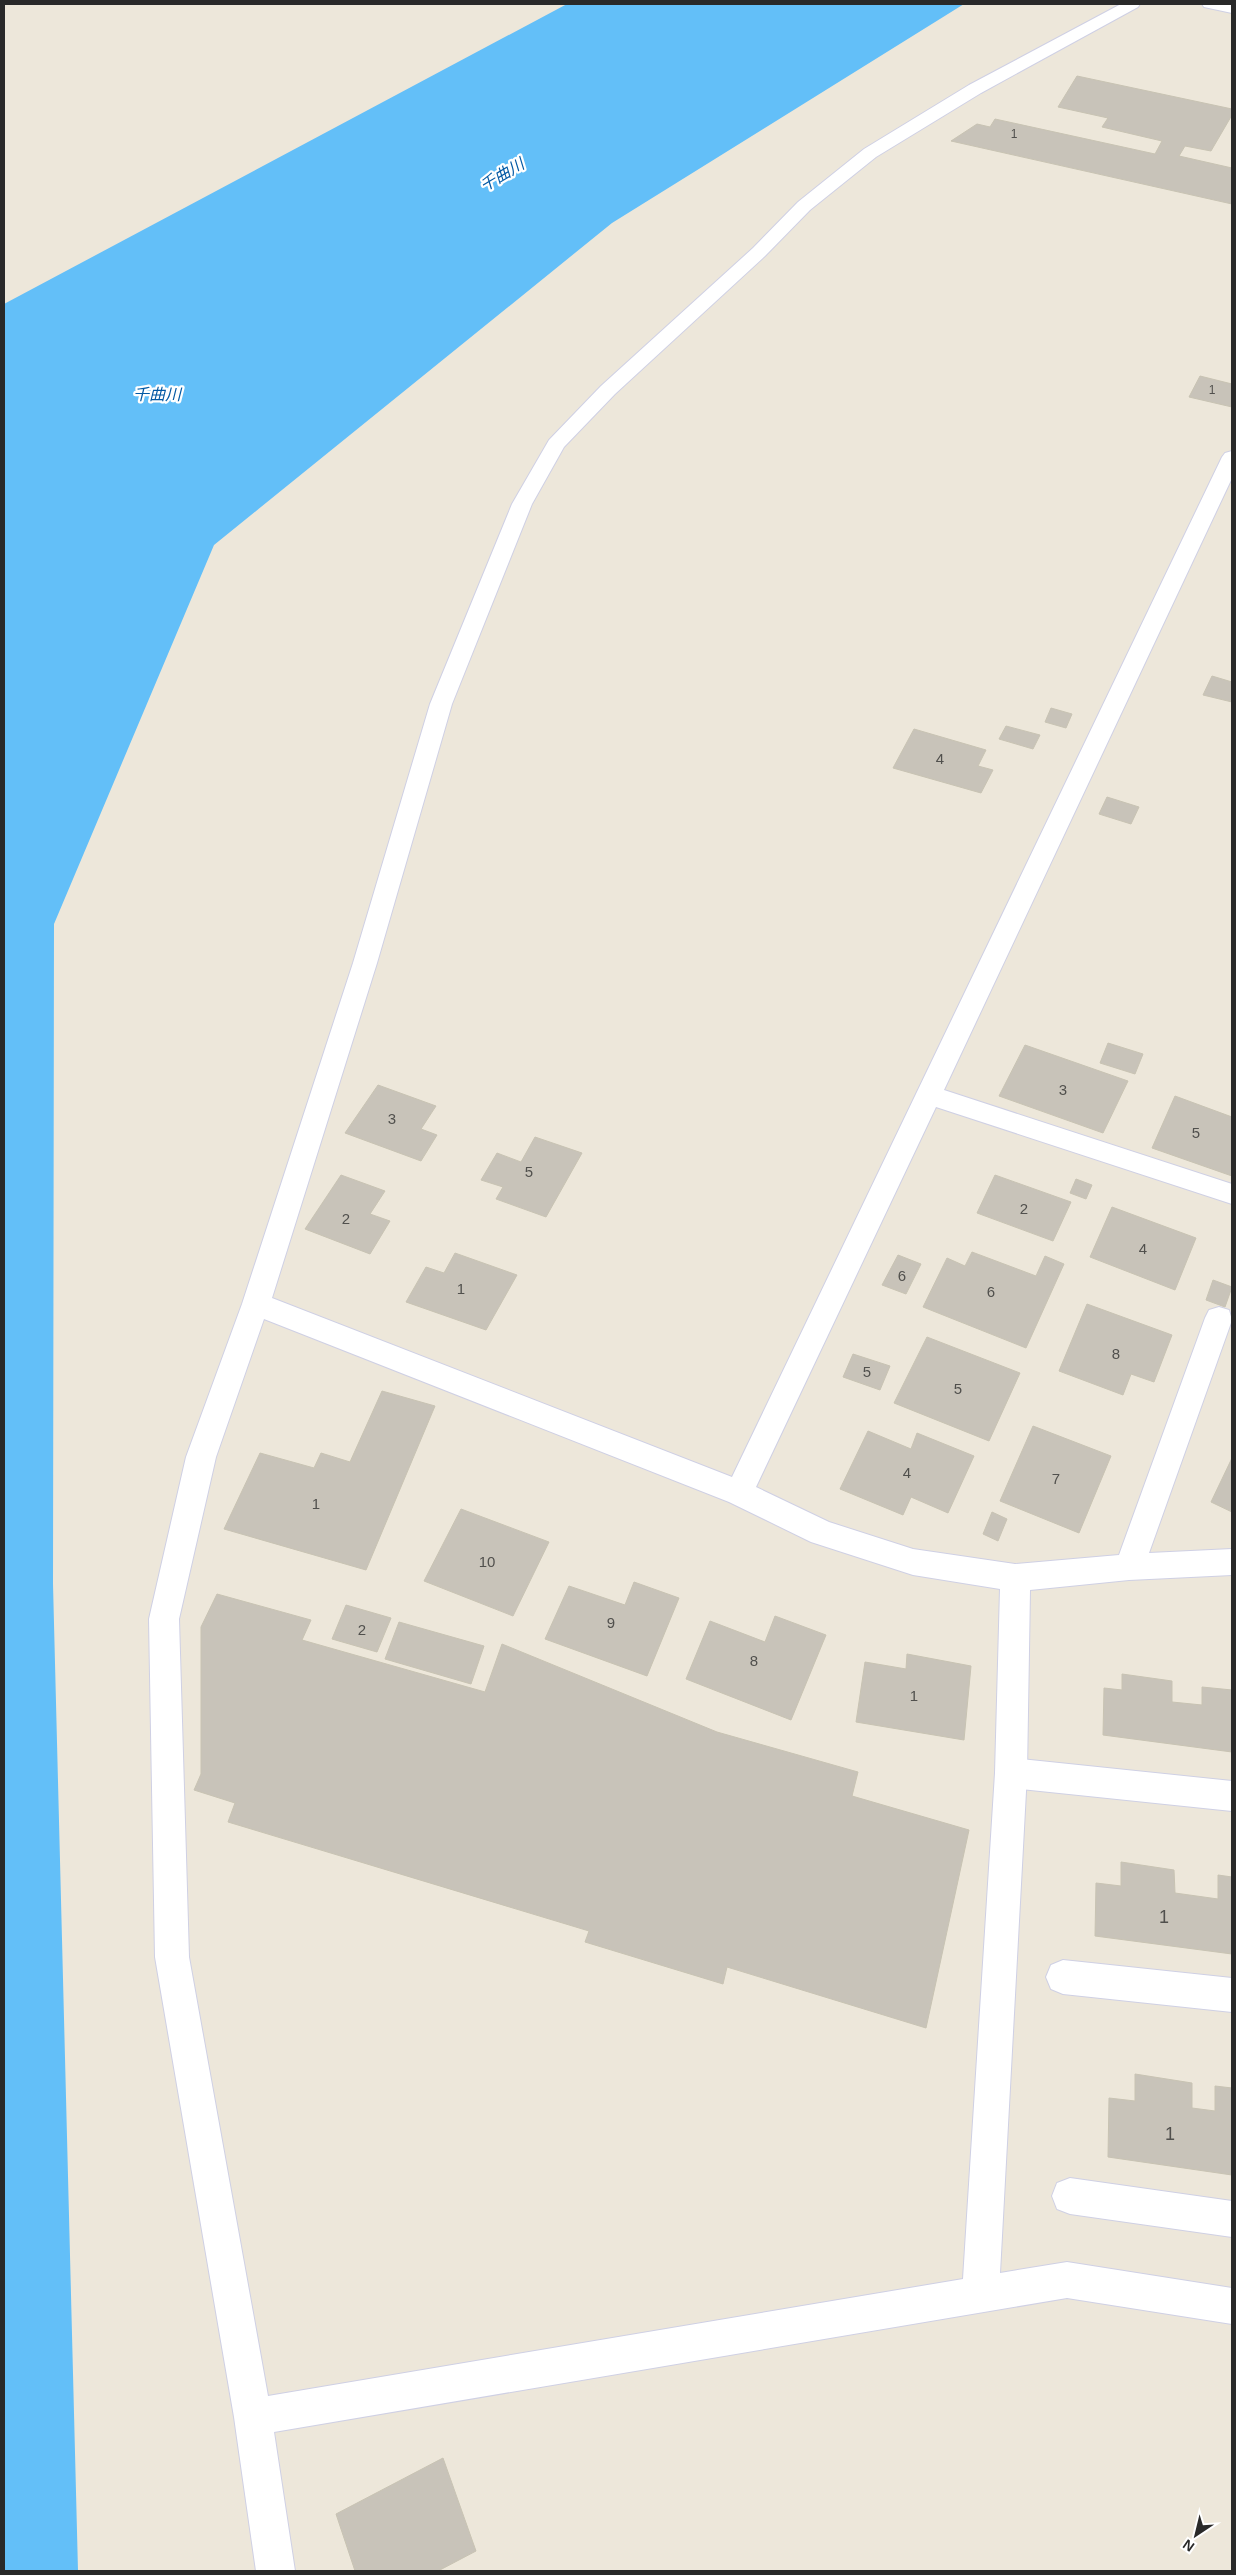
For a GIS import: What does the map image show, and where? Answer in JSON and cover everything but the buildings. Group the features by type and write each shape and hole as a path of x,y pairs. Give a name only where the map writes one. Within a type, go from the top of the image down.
{"street":[{"path":"275,2571 253,2417 172,1957 164,1619 201,1457 256,1304 365,963 441,704 522,504 556,444 608,390 759,252 804,206 870,153 975,88 1132,4"},
{"path":"1210,4 1232,8"},
{"path":"739,1493 927,1094 1232,457"},
{"path":"927,1094 1232,1194"},
{"path":"256,1304 739,1493 822,1533 913,1562 1015,1578 1129,1566 1232,1562"},
{"path":"1129,1566 1219,1318"},
{"path":"980,2295 1011,1773 1015,1578"},
{"path":"1011,1773 1232,1796"},
{"path":"1063,1977 1232,1995"},
{"path":"1070,2196 1232,2219"},
{"path":"253,2417 1067,2280 1232,2306"}],"water":[{"name":"千曲川","path":"567,4 964,4 612,223 214,545 54,924 53,1584 78,2571 4,2571 4,304"}]}
